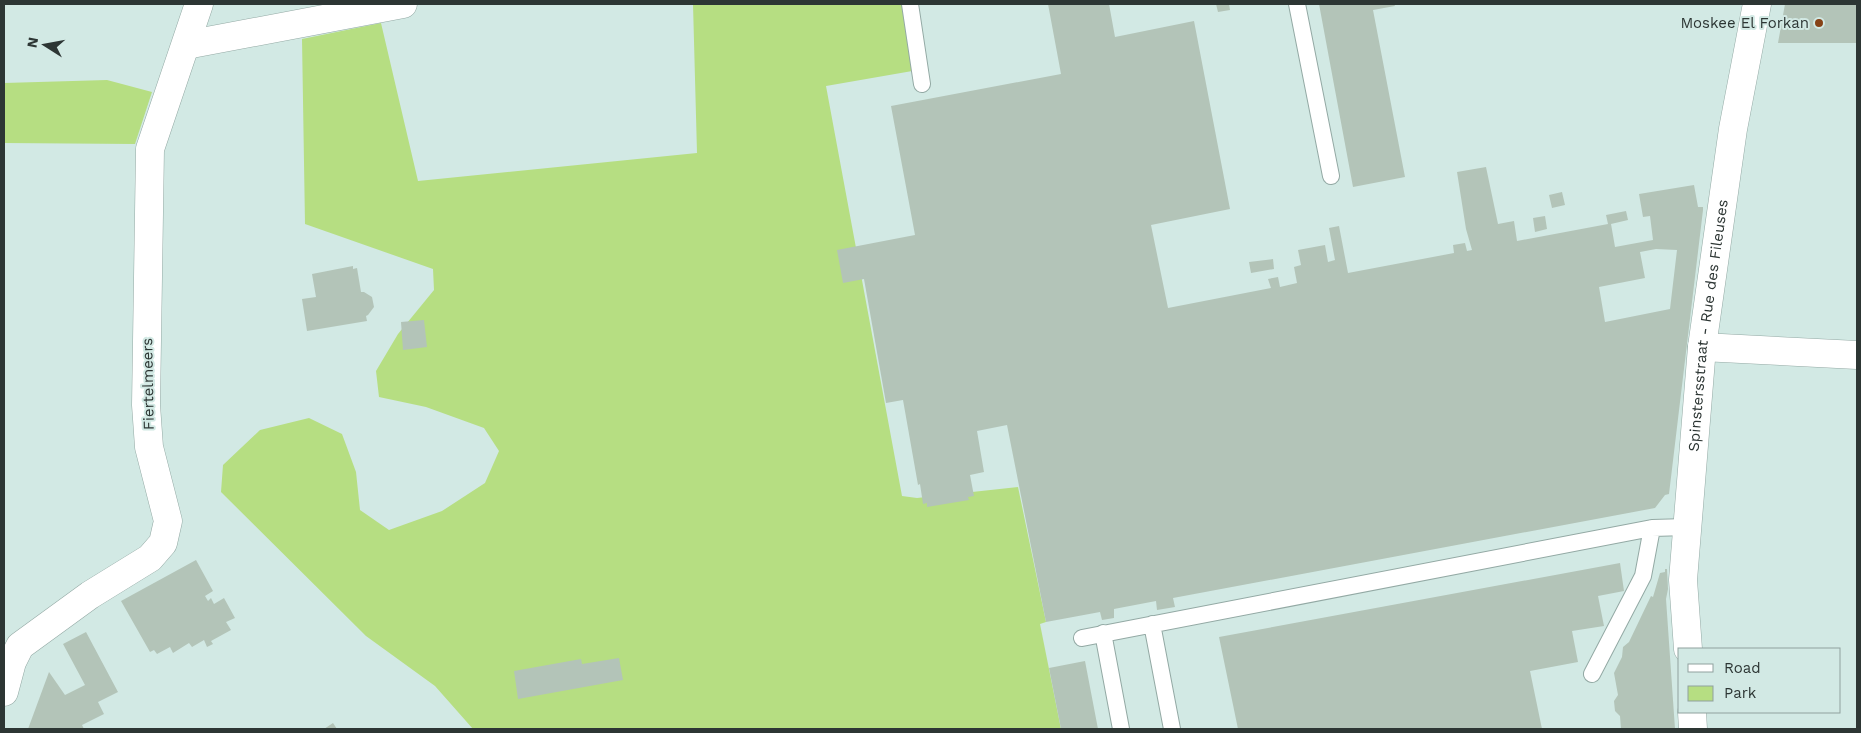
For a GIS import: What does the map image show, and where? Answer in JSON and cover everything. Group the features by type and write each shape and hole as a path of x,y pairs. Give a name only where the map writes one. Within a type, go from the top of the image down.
{"street":[{"name":"Fiertelmeers","path":"4,692 8,661 20,646 90,595 150,558 163,543 168,521 150,447 146,405 150,149 199,4"},
{"path":"186,45 403,4"},
{"name":"Spinstersstraat - Rue des Fileuses","path":"1688,648 1683,580 1702,347 1733,129 1757,4"},
{"path":"1702,347 1857,355"},
{"path":"1692,713 1694,729"}],"lane":[{"path":"910,4 922,84"},
{"path":"1298,4 1331,176"},
{"path":"1082,638 1652,528 1687,527"},
{"path":"1592,674 1643,576 1652,528"},
{"path":"1152,624 1172,729"},
{"path":"1103,634 1121,729"}],"green space":[{"path":"693,4 908,4 918,70 826,86 902,496 917,498 1018,487 1046,622 1040,624 1061,729 473,729 435,686 366,636 221,492 223,465 260,430 309,418 342,434 356,472 360,510 389,530 442,511 485,483 499,451 484,428 426,407 379,397 376,371 398,334 434,290 433,269 305,224 302,39 381,23 418,181 697,153"},
{"path":"107,80 152,92 135,144 4,143 4,83"}],"building":[{"path":"1048,4 1109,4 1115,37 1194,21 1230,209 1151,225 1168,308 1271,288 1268,279 1278,277 1280,287 1297,283 1294,267 1301,265 1298,250 1325,245 1328,262 1335,260 1329,228 1339,226 1348,273 1454,253 1453,245 1465,243 1467,251 1472,250 1466,229 1457,172 1486,167 1498,224 1514,221 1517,241 1608,224 1606,215 1626,211 1628,220 1611,224 1615,247 1653,240 1650,216 1643,217 1639,194 1694,185 1698,207 1703,207 1703,210 1669,494 1665,495 1655,508 1173,598 1175,607 1157,610 1156,601 1114,609 1114,618 1102,620 1100,612 1046,622 1007,425 977,431 984,472 970,475 974,496 968,497 969,500 927,507 927,503 923,504 903,400 886,403 864,279 843,283 837,250 915,235 891,106 1061,74","holes":["1656,249 1677,250 1670,309 1605,322 1599,287 1645,278 1640,252"]},
{"path":"1216,4 1229,4 1230,10 1218,12"},
{"path":"1319,4 1394,4 1395,6 1373,10 1405,177 1353,187"},
{"name":"Moskee El Forkan","path":"1785,4 1857,4 1857,43 1778,43"},
{"path":"1562,192 1565,205 1552,208 1549,195"},
{"path":"1545,216 1547,229 1535,232 1533,218"},
{"path":"1273,259 1274,269 1251,273 1249,262"},
{"path":"353,266 353,269 357,268 361,292 372,297 374,307 366,316 367,321 307,331 302,299 316,297 312,274"},
{"path":"424,320 427,347 403,350 401,322"},
{"path":"196,560 213,591 205,596 208,601 211,598 214,604 224,598 235,618 226,622 231,630 211,641 213,644 207,647 204,640 192,647 189,643 173,653 170,647 157,654 154,650 150,652 121,601"},
{"path":"1620,563 1624,591 1598,596 1604,626 1572,631 1578,662 1530,671 1542,729 1238,729 1219,637"},
{"path":"1665,569 1667,569 1668,589 1666,599 1675,729 1621,729 1620,716 1615,711 1614,701 1618,695 1614,673 1622,657 1623,647 1629,642 1651,596 1653,597 1660,573 1665,572"},
{"path":"86,632 118,692 98,702 104,714 82,725 84,729 28,729 49,672 65,695 85,685 63,644"},
{"path":"619,658 623,680 518,699 514,671 581,659 582,664"},
{"path":"1085,661 1098,729 1061,729 1049,668"},
{"path":"333,723 337,729 324,729"}],"place":[{"name":"Moskee El Forkan","path":"1819,23"}]}
